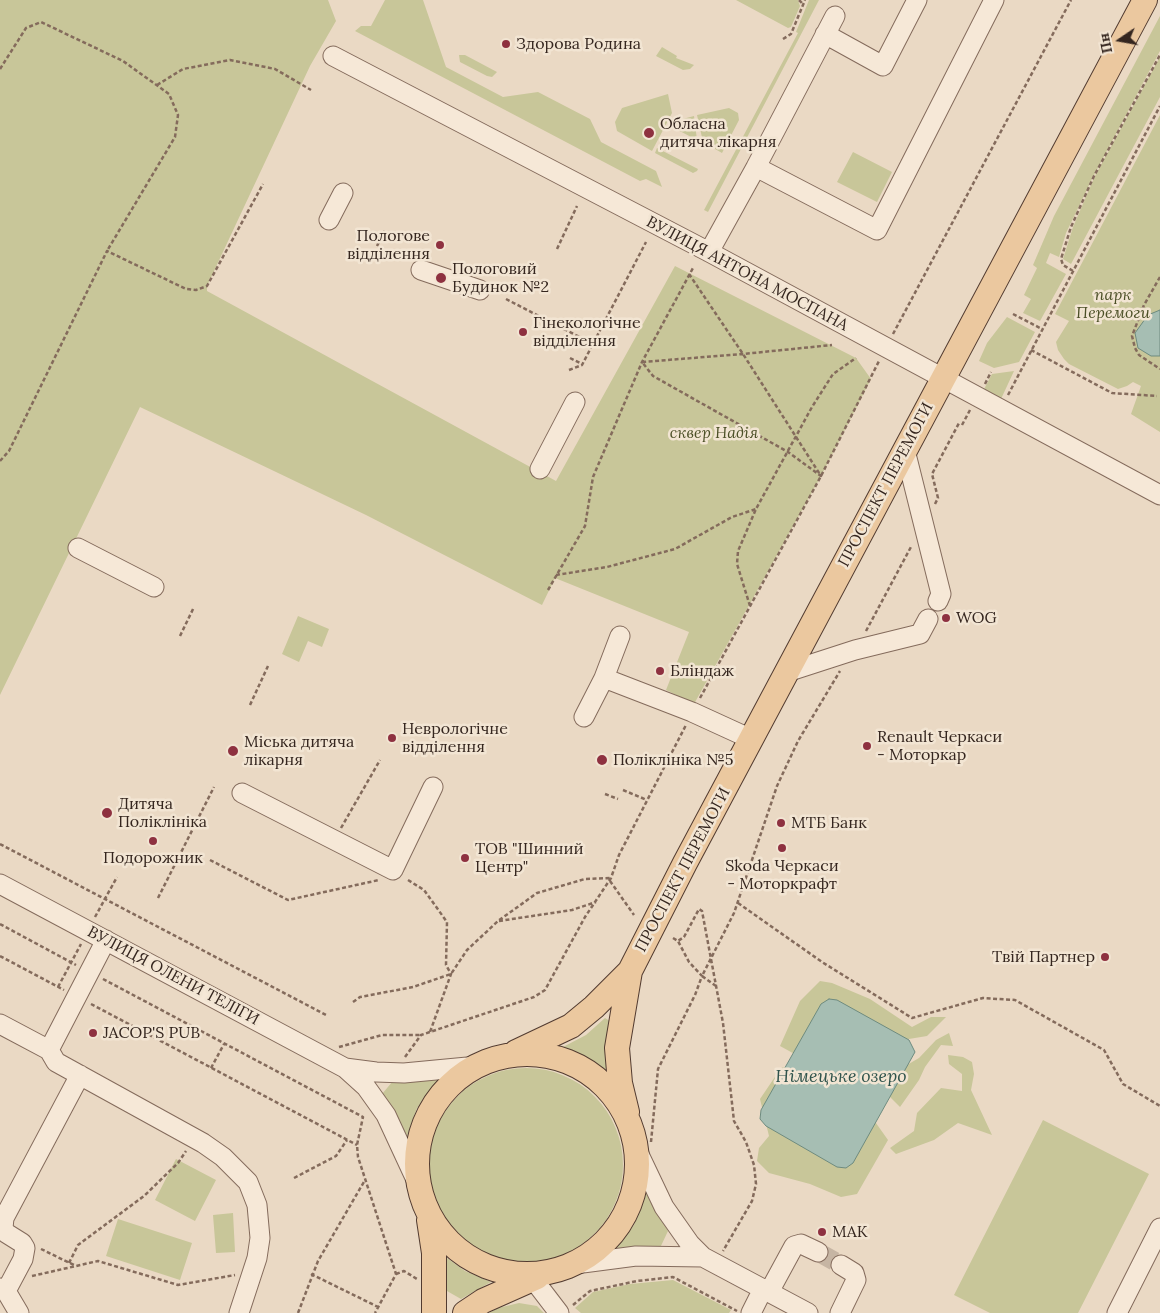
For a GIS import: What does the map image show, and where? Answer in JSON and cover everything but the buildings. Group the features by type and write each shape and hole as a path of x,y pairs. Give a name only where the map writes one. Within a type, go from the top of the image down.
{"main road":[{"name":"ПРОСПЕКТ ПЕРЕМОГИ","path":"507,1056 571,1026 594,1007 630,971 751,739 1145,0"},
{"name":"ПРОСПЕКТ ПЕРЕМОГИ","path":"539,1276 575,1264 595,1251 612,1234 628,1208 636,1177 635,1146 620,1083 617,1048 630,971"},
{"path":"434,1313 434,1253 428,1213 418,1184 417,1152 425,1122 441,1095 452,1083 478,1066 507,1056 539,1055 569,1063 607,1087 626,1112"},
{"path":"428,1213 436,1227 457,1250 484,1266 514,1274 539,1276"},
{"path":"465,1313 483,1302 539,1276"}],"street":[{"path":"825,34 883,66 917,0"},
{"path":"756,167 877,230 994,0"},
{"path":"709,252 835,16"},
{"name":"ВУЛИЦЯ АНТОНА МОСПАНА","path":"333,56 709,252 1160,495"},
{"path":"329,220 343,193"},
{"path":"421,270 480,290"},
{"path":"540,469 575,402"},
{"path":"905,450 941,594 938,601"},
{"path":"78,548 154,587"},
{"path":"787,672 855,650 920,634 928,619"},
{"path":"584,717 604,678 620,636"},
{"path":"604,678 692,712 751,739"},
{"path":"242,793 393,870 433,787"},
{"name":"ВУЛИЦЯ ОЛЕНИ ТЕЛІГИ","path":"0,884 345,1068 375,1098 398,1138 418,1184"},
{"path":"49,1050 106,940"},
{"path":"0,1024 49,1050 53,1060 193,1137 223,1157 250,1186 257,1205 260,1226 259,1248 239,1313"},
{"name":"ВУЛИЦЯ ОЛЕНИ ТЕЛІГИ","path":"345,1068 392,1073 478,1066"},
{"path":"19,1313 6,1287 23,1259 25,1248 22,1243 6,1233 4,1218 80,1075"},
{"path":"635,1146 648,1176 677,1229 709,1260 808,1313"},
{"path":"1117,1313 1158,1238"},
{"path":"751,1313 794,1246 801,1244 818,1252"},
{"path":"575,1264 636,1256 709,1260"},
{"path":"840,1313 856,1280 854,1272 841,1265"},
{"path":"539,1276 558,1312"}],"path":[{"path":"799,0 804,5"},
{"path":"783,39 792,34 806,0"},
{"path":"337,1047 350,1046 382,1035 421,1035 534,996 545,990 585,917 597,902 610,879 619,855 692,712 821,476 885,347 1071,0"},
{"path":"0,69 26,28 41,22 122,60 169,94 178,115 175,137 107,251 9,451 0,461"},
{"path":"1073,271 1063,265 1060,259 1071,227 1094,176 1160,55"},
{"path":"157,86 184,69 230,60 275,69 312,90"},
{"path":"1001,410 1160,106"},
{"path":"107,251 186,289 196,290 207,286 263,184"},
{"path":"557,249 577,206"},
{"path":"376,246 385,230"},
{"path":"569,370 582,365 646,242"},
{"path":"548,590 585,526 593,477 642,362 693,268"},
{"path":"689,274 821,476"},
{"path":"1160,276 1144,304 1132,336 1139,355 1160,369"},
{"path":"506,298 593,344"},
{"path":"1013,314 1042,329"},
{"path":"642,362 832,345"},
{"path":"1031,350 1112,393 1159,396"},
{"path":"570,358 582,365"},
{"path":"750,606 738,564 738,551 756,509 833,374 856,358"},
{"path":"642,362 653,376 788,452 821,476"},
{"path":"932,508 938,498 932,474 959,423"},
{"path":"556,575 607,567 676,549 732,517 756,509"},
{"path":"648,1176 658,1069 738,903 777,786 798,741 834,679 855,650 916,537"},
{"path":"180,636 194,607"},
{"path":"250,705 268,666"},
{"path":"334,840 380,760"},
{"path":"158,898 214,787"},
{"path":"623,790 648,800"},
{"path":"605,794 618,800"},
{"path":"0,844 328,1016"},
{"path":"210,860 288,900 382,879"},
{"path":"96,917 117,877"},
{"path":"430,1032 451,974 467,950 498,921 537,893 584,879 610,879"},
{"path":"610,879 634,916"},
{"path":"408,880 424,890 447,922 446,965 451,974"},
{"path":"498,921 572,910 597,902"},
{"path":"738,903 822,962 912,1018 983,998 1015,1000 1104,1050 1123,1084 1160,1106"},
{"path":"678,941 686,934 699,909 703,912 723,1023 734,1121 746,1142 754,1166 756,1184 752,1201 709,1260"},
{"path":"0,924 363,1117"},
{"path":"673,938 678,941 693,968 716,986"},
{"path":"58,987 81,944"},
{"path":"0,956 357,1145"},
{"path":"354,1002 360,997 413,986 451,974"},
{"path":"392,1073 421,1035"},
{"path":"211,1068 224,1044"},
{"path":"375,1098 363,1117 357,1145 365,1180 396,1274"},
{"path":"69,1263 78,1245 144,1196 178,1163 193,1137"},
{"path":"294,1178 336,1156 347,1140"},
{"path":"298,1313 311,1274 365,1180"},
{"path":"25,1248 36,1247 76,1266"},
{"path":"6,1287 76,1266 101,1261 178,1285 252,1274"},
{"path":"375,1313 396,1274 404,1271 421,1282"},
{"path":"311,1274 378,1307"},
{"path":"558,1312 574,1304 590,1291 637,1281 673,1277 740,1313"}],"green space":[{"name":"сквер Надія","path":"0,0 328,0 336,21 310,66 207,286 207,291 556,481 675,266 856,358 871,379 821,476 694,704 666,690 689,632 555,578 542,605 366,515 140,407 0,695"},
{"path":"385,0 423,0 446,67 503,97 538,92 590,119 601,142 656,171 662,187 646,179 640,181 355,31 361,26 371,26"},
{"path":"736,0 798,0 800,6 791,27 788,28"},
{"path":"809,0 819,0 708,212 704,210 798,33 796,32"},
{"path":"1160,16 1160,51 1093,177 1066,233 1059,257 1050,253 1046,263 1066,274 1040,321 1023,313 1031,299 1024,295 1037,268 1033,265 1054,216"},
{"path":"662,47 677,56 676,58 694,65 690,69 683,70 656,56"},
{"path":"459,55 465,55 497,72 492,77 487,76 460,62"},
{"path":"1160,57 1160,97 1071,264 1063,259 1073,227 1095,176"},
{"path":"668,94 672,113 652,151 617,131 615,122 622,108"},
{"path":"729,108 738,113 739,120 722,153 703,142 697,115"},
{"name":"парк Перемоги","path":"1160,115 1160,432 1131,414 1141,386 1133,382 1118,389 1069,364 1064,359 1058,350 1056,342 1069,321 1055,314"},
{"path":"694,116 697,140 672,127 675,121"},
{"path":"657,148 698,169 697,171 693,173 655,153"},
{"path":"853,152 892,172 877,202 837,182"},
{"path":"1007,317 1035,332 1019,362 994,368 979,361 987,343"},
{"path":"1014,371 1001,399 982,393 992,374"},
{"path":"298,616 329,629 322,647 308,641 299,662 282,654"},
{"path":"820,981 832,983 870,999 912,1027 931,1017 946,1017 927,1036 800,1057 780,1046 800,1001"},
{"path":"605,1018 610,1021 607,1071 588,1058 563,1047 586,1035"},
{"path":"949,1033 953,1046 941,1045 900,1107 883,1090 900,1069 919,1058 936,1040"},
{"path":"948,1055 963,1057 972,1062 974,1074 971,1090 992,1135 958,1123 934,1140 896,1154 890,1148 914,1131 917,1113 941,1088 962,1091 962,1074 949,1064"},
{"path":"794,1065 871,1116 888,1140 857,1194 841,1197 810,1184 769,1173 757,1161 759,1148 769,1136 760,1099 781,1068"},
{"path":"526,1068 545,1070 572,1080 587,1090 601,1104 615,1128 621,1146 623,1165 621,1184 611,1211 601,1226 587,1240 563,1254 545,1260 526,1262 507,1260 480,1250 465,1240 451,1226 437,1202 431,1184 429,1165 431,1146 441,1119 451,1104 465,1090 489,1076 507,1070"},
{"path":"439,1079 417,1108 406,1139 382,1094 393,1081 408,1082"},
{"path":"1043,1120 1149,1174 1078,1313 990,1313 954,1295"},
{"path":"176,1159 216,1180 195,1221 155,1200"},
{"path":"647,1191 668,1231 660,1248 614,1251 634,1225"},
{"path":"233,1213 235,1252 216,1253 213,1215"},
{"path":"118,1219 192,1243 180,1280 106,1256"},
{"path":"447,1258 465,1271 491,1282 461,1299 447,1291"},
{"path":"673,1280 731,1310 729,1313 581,1313 575,1308 593,1292 630,1284"},
{"path":"519,1303 537,1306 544,1313 489,1313 498,1308"}],"water":[{"path":"1160,310 1160,356 1151,356 1138,348 1135,333 1148,315"},
{"name":"Німецьке озеро","path":"829,999 837,1000 909,1040 915,1052 853,1163 846,1168 837,1167 766,1126 760,1119 761,1110 821,1004"}],"tunnel":[{"path":"818,1252 841,1265"}],"place":[{"name":"Здорова Родина","path":"506,44"},
{"name":"Обласна дитяча лікарня","path":"649,133"},
{"name":"Пологове відділення","path":"440,245"},
{"name":"Пологовий Будинок №2","path":"441,278"},
{"name":"Гінекологічне відділення","path":"523,332"},
{"name":"WOG","path":"946,618"},
{"name":"Бліндаж","path":"660,671"},
{"name":"Неврологічне відділення","path":"392,738"},
{"name":"Renault Черкаси - Моторкар","path":"867,746"},
{"name":"Міська дитяча лікарня","path":"233,751"},
{"name":"Поліклініка №5","path":"602,760"},
{"name":"Дитяча Поліклініка","path":"107,813"},
{"name":"МТБ Банк","path":"781,823"},
{"name":"Подорожник","path":"153,841"},
{"name":"Skoda Черкаси - Моторкрафт","path":"782,848"},
{"name":"ТОВ \"Шинний Центр\"","path":"465,858"},
{"name":"Твій Партнер","path":"1105,957"},
{"name":"JACOP'S PUB","path":"93,1033"},
{"name":"МАК","path":"822,1232"}]}
